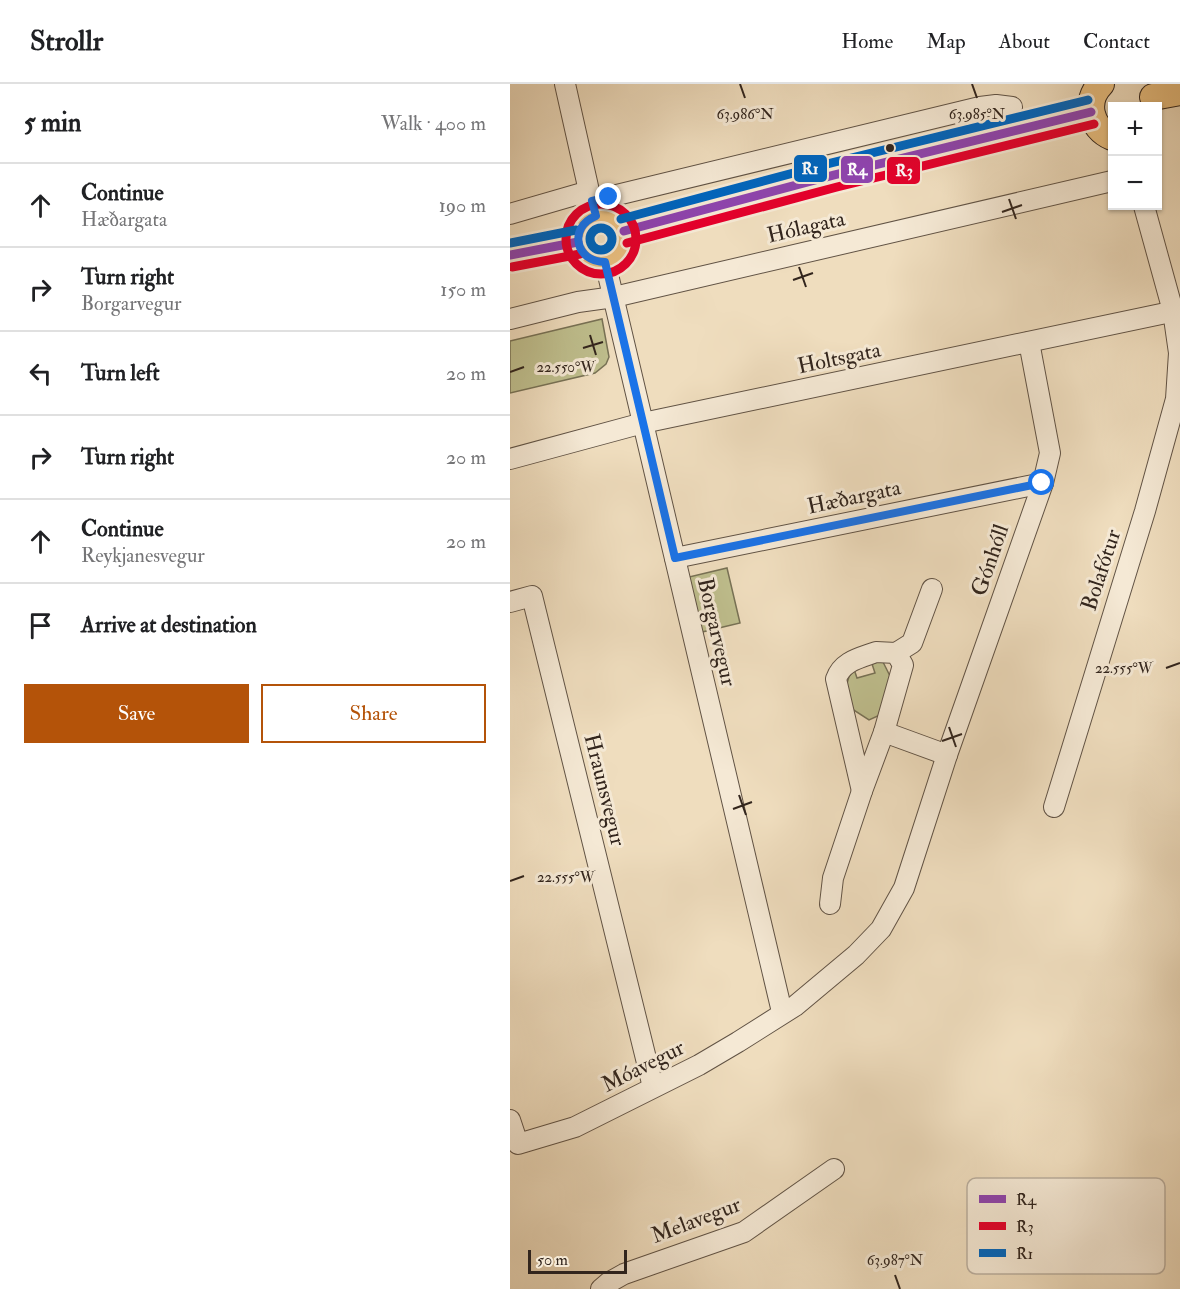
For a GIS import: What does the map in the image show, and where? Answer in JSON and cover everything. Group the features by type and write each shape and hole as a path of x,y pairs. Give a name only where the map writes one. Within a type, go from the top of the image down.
{"main road":[{"path":"1101,84 1093,95 1091,112 1100,129 1108,133"},
{"path":"1150,96 1180,92"},
{"path":"624,231 834,175 1091,112"},
{"path":"593,203 624,231 623,247 619,254 605,262 598,262 585,255 578,242 578,235 593,203"},
{"path":"510,255 578,242"}],"street":[{"path":"565,84 593,203"},
{"path":"510,214 593,203 980,107 996,105 1012,107"},
{"name":"Hólagata","path":"510,319 1108,182"},
{"name":"Bolafótur","path":"1054,807 1173,415 1179,368 1177,311 1145,210"},
{"name":"Borgarvegur","path":"605,262 782,1012"},
{"name":"Holtsgata","path":"510,459 644,423 1177,311"},
{"name":"Gónhóll","path":"782,1012 795,1006 856,955 881,928 904,888 947,755 1042,483 1050,453 1029,342"},
{"name":"Hæðargata","path":"675,558 1042,483"},
{"path":"862,791 836,679 842,668 851,662 876,652 896,653 912,643 932,589"},
{"name":"Hraunsvegur","path":"510,602 532,596 653,1087"},
{"path":"830,904 833,878 884,732 903,665 896,653"},
{"path":"884,732 947,755"},
{"name":"Móavegur","path":"510,1121 518,1144 575,1127 699,1065 782,1012"},
{"name":"Melavegur","path":"601,1289 624,1274 744,1232 834,1169"}],"green space":[{"path":"602,319 609,357 606,364 595,373 510,393 510,341"},
{"path":"727,568 740,623 702,632 689,577"},
{"path":"882,660 890,676 880,715 869,720 849,707 847,683 854,669 857,678 875,673 872,664"}],"transit line":[{"name":"R1","path":"621,219 831,163 1088,100"},
{"name":"R4","path":"624,231 834,175 1091,112"},
{"name":"R3","path":"627,243 837,187 1094,124"},
{"name":"R3","path":"594,204 608,204 621,210 630,219 636,232 636,239 634,252 626,264 608,274 594,274 581,268 572,259 566,246 566,232 572,219 581,210 594,204"},
{"name":"R1","path":"601,228 609,231 612,239 609,247 601,250 593,247 590,239 593,231 601,228"},
{"name":"R1","path":"510,243 576,230"},
{"name":"R4","path":"510,255 578,242"},
{"name":"R3","path":"512,267 580,254"}],"route":[{"path":"609,197 592,201 596,216 590,218 580,228 578,242 580,249 591,260 605,262 675,558 1042,483"}]}
